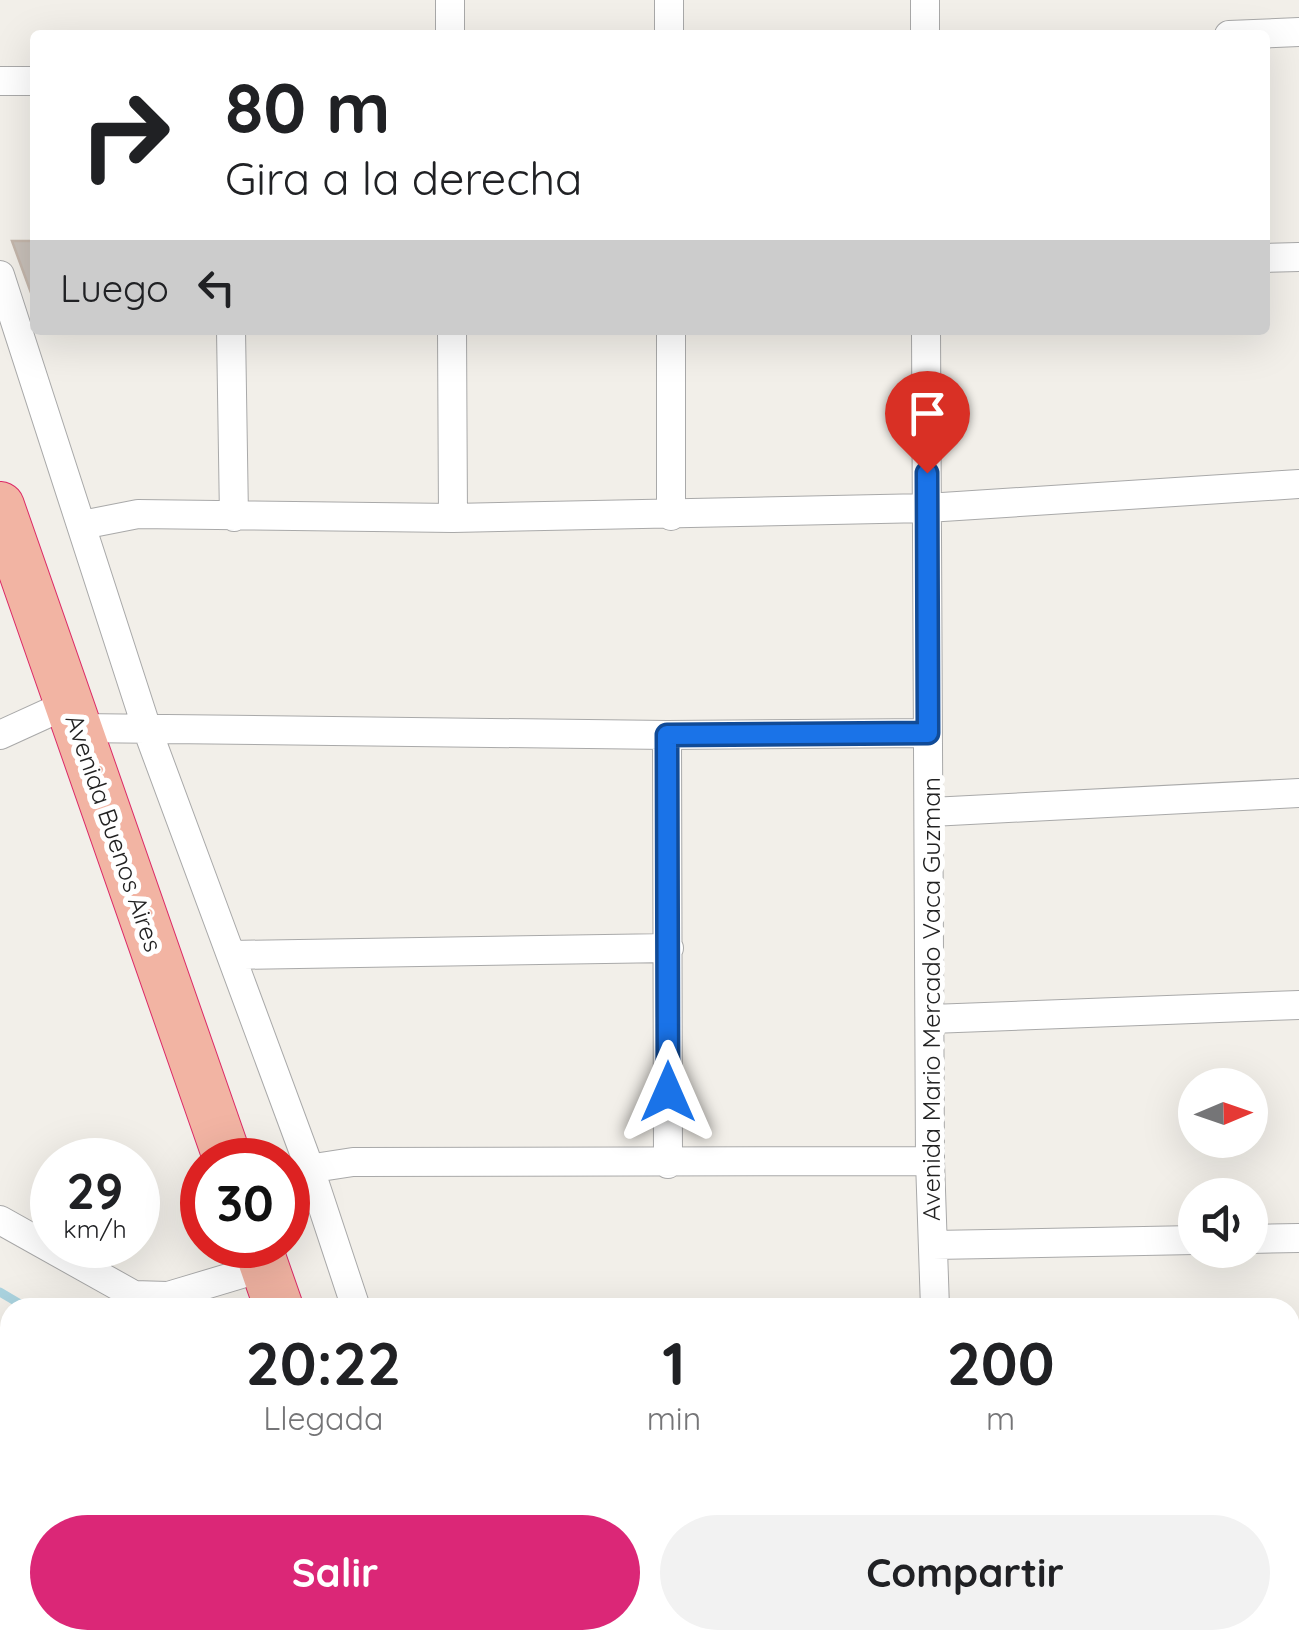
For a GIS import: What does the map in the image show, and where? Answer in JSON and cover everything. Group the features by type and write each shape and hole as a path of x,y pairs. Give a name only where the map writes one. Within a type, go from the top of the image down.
{"highway":[{"name":"Avenida Buenos Aires","path":"0,506 220,1138"}],"street":[{"path":"450,0 450,30"},
{"path":"669,0 669,30"},
{"path":"925,0 925,30"},
{"path":"1270,33 1299,32"},
{"path":"0,81 30,81"},
{"path":"1270,258 1299,257"},
{"path":"0,275 146,726 232,954 289,1138"},
{"path":"231,335 234,517"},
{"path":"452,335 452,518"},
{"path":"670,335 672,516"},
{"name":"Avenida Mario Mercado Vaca Guzman","path":"926,335 934,1298"},
{"path":"82,525 138,514 452,518 927,508 1299,484"},
{"path":"0,734 73,716 146,726 667,735 928,733"},
{"path":"667,735 668,1164"},
{"path":"931,812 1299,793"},
{"path":"232,954 668,948"},
{"path":"931,1019 1299,1004"},
{"path":"310,1168 353,1162 930,1162"},
{"path":"310,1197 352,1298"},
{"path":"0,1220 134,1295 168,1296 267,1273"},
{"path":"1268,1239 1299,1238"},
{"path":"933,1246 1178,1240"}],"building":[{"path":"12,241 30,241 30,290"}],"waterway":[{"path":"0,1292 10,1298"}],"route":[{"path":"668,1092 667,735 928,733 927,473"}]}
